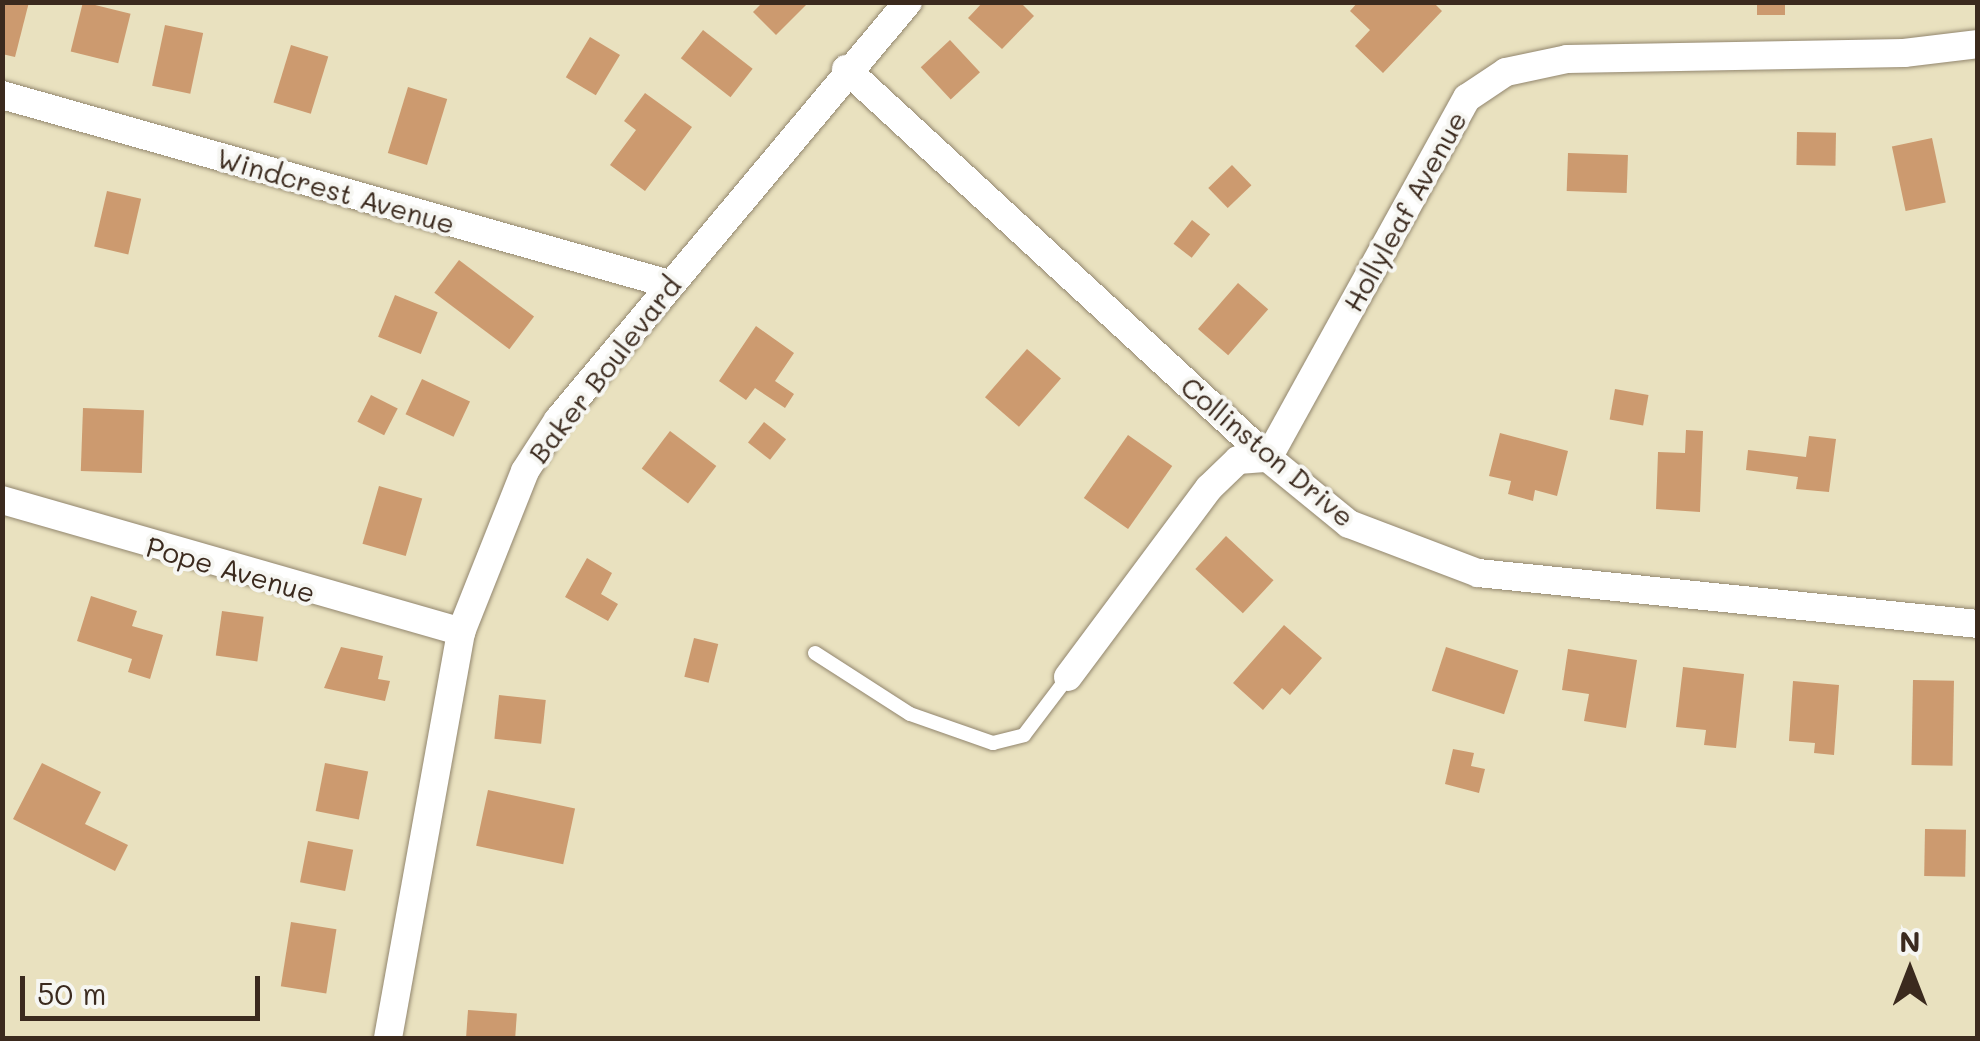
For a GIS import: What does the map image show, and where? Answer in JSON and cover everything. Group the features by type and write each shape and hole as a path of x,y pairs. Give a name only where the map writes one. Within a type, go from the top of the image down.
{"street":[{"name":"Baker Boulevard","path":"388,1038 460,632 525,471 558,420 669,284 846,69 908,2"},
{"name":"Hollyleaf Avenue","path":"1268,458 1467,98 1506,72 1568,59 1904,53 1978,44"},
{"name":"Collinston Drive","path":"846,69 1268,458 1350,524 1478,572 1978,624"},
{"name":"Windcrest Avenue","path":"2,95 669,284"},
{"path":"1068,678 1209,488 1238,460 1268,458"},
{"name":"Pope Avenue","path":"2,500 460,632"}],"lane":[{"path":"815,653 910,714 993,743 1024,735 1068,678"}],"building":[{"path":"2,2 29,2 15,57 2,54"},
{"path":"83,2 131,14 118,63 71,51"},
{"path":"763,2 809,2 776,35 753,12"},
{"path":"983,2 1020,2 1034,16 1002,49 968,18"},
{"path":"1358,2 1433,2 1442,11 1383,73 1355,46 1370,30 1350,11"},
{"path":"1757,2 1785,2 1785,15 1757,15"},
{"path":"165,25 203,33 190,94 152,86"},
{"path":"703,30 753,69 730,97 681,58"},
{"path":"590,37 620,55 596,95 566,77"},
{"path":"950,40 980,72 951,99 921,67"},
{"path":"291,45 328,56 311,114 273,102"},
{"path":"408,87 447,99 427,165 388,153"},
{"path":"645,93 692,127 645,191 610,165 636,130 624,121"},
{"path":"1797,132 1836,133 1835,166 1796,165"},
{"path":"1932,138 1946,203 1906,211 1892,147"},
{"path":"1568,153 1628,155 1627,193 1567,191"},
{"path":"1232,165 1251,185 1228,208 1208,188"},
{"path":"107,191 141,199 128,254 94,247"},
{"path":"1192,220 1210,234 1192,258 1174,244"},
{"path":"459,260 534,317 509,349 434,293"},
{"path":"1238,283 1268,309 1228,355 1198,329"},
{"path":"395,295 438,312 421,354 378,337"},
{"path":"756,326 794,353 775,381 794,394 785,408 755,388 746,400 719,381"},
{"path":"1027,349 1061,379 1019,427 985,397"},
{"path":"422,379 470,401 454,437 406,414"},
{"path":"1615,389 1648,395 1643,425 1610,420"},
{"path":"371,395 398,409 384,435 357,422"},
{"path":"83,408 144,410 142,473 81,471"},
{"path":"764,422 786,439 770,460 748,442"},
{"path":"1686,430 1703,431 1700,512 1656,509 1658,452 1685,453"},
{"path":"670,431 716,466 688,503 642,469"},
{"path":"1500,433 1568,451 1557,496 1535,490 1533,501 1508,494 1511,481 1489,476"},
{"path":"1128,435 1172,466 1128,529 1084,498"},
{"path":"1809,436 1836,439 1829,492 1796,489 1798,477 1746,470 1748,450 1806,457"},
{"path":"379,486 422,498 406,556 362,544"},
{"path":"1226,536 1274,580 1243,613 1195,569"},
{"path":"587,558 612,573 601,594 618,604 608,621 565,597"},
{"path":"91,596 137,611 132,626 163,635 150,679 128,672 132,659 77,641"},
{"path":"222,611 264,617 257,661 216,656"},
{"path":"1284,625 1322,658 1290,695 1282,688 1263,710 1233,683"},
{"path":"694,638 718,644 709,683 684,677"},
{"path":"341,647 383,656 378,679 390,681 385,701 324,688"},
{"path":"1446,647 1518,670 1504,714 1432,691"},
{"path":"1568,649 1637,660 1626,728 1584,721 1589,694 1562,690"},
{"path":"1683,667 1744,674 1736,748 1704,745 1706,730 1676,727"},
{"path":"1913,680 1954,681 1953,766 1912,765"},
{"path":"1793,681 1839,685 1834,755 1814,753 1815,743 1789,741"},
{"path":"499,695 546,700 541,744 494,739"},
{"path":"1453,749 1474,753 1471,766 1485,769 1479,793 1445,784"},
{"path":"42,763 101,792 85,824 128,845 115,871 13,819"},
{"path":"325,763 368,771 359,819 316,811"},
{"path":"488,790 575,809 563,864 476,846"},
{"path":"1925,829 1966,830 1965,877 1924,876"},
{"path":"308,841 353,850 345,891 300,882"},
{"path":"291,922 336,929 326,993 281,986"},
{"path":"468,1010 517,1013 515,1038 466,1038"}]}
